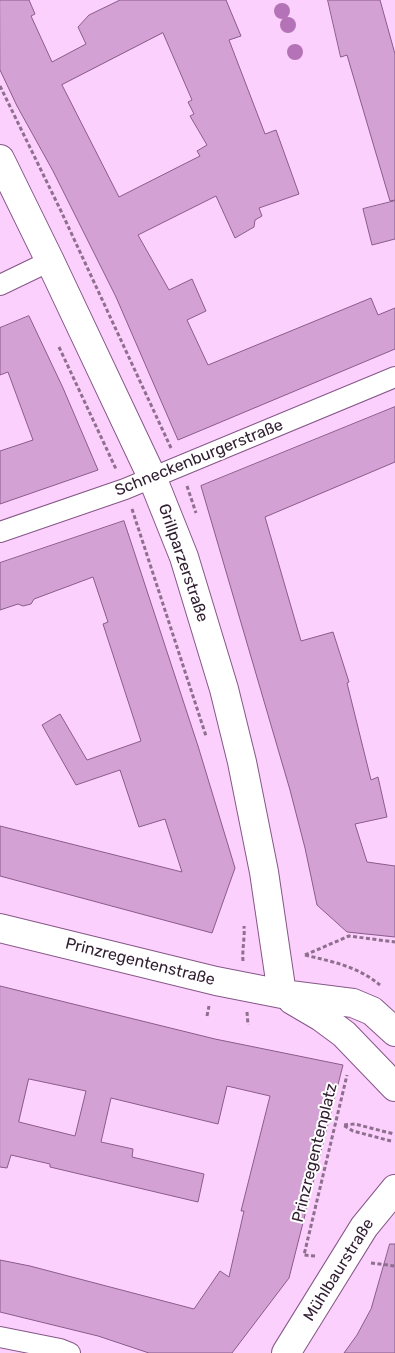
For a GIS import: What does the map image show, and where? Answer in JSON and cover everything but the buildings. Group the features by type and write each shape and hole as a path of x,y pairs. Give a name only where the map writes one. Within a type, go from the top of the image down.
{"main road":[{"name":"Grillparzerstraße","path":"0,159 152,477 184,557 231,716 263,862 282,994"},
{"name":"Prinzregentenstraße","path":"0,928 216,981 282,994 353,1003 372,1011 395,1032"},
{"name":"Prinzregentenstraße","path":"282,994 321,1017 344,1034 395,1087"},
{"name":"Mühlbaurstraße","path":"286,1353 364,1227 395,1189"}],"street":[{"path":"0,285 50,261"},
{"name":"Schneckenburgerstraße","path":"0,532 125,489 395,377"},
{"path":"0,1337 60,1349 70,1353"}],"path":[{"path":"59,347 125,489 209,744"},
{"path":"242,946 244,926"},
{"path":"382,986 364,973 347,965 305,955 349,936 395,942"},
{"name":"Prinzregentenplatz","path":"304,1255 349,1067"},
{"path":"335,1123 353,1131 391,1141"},
{"path":"343,1125 355,1124 394,1134"},
{"path":"383,1264 395,1266"}]}
